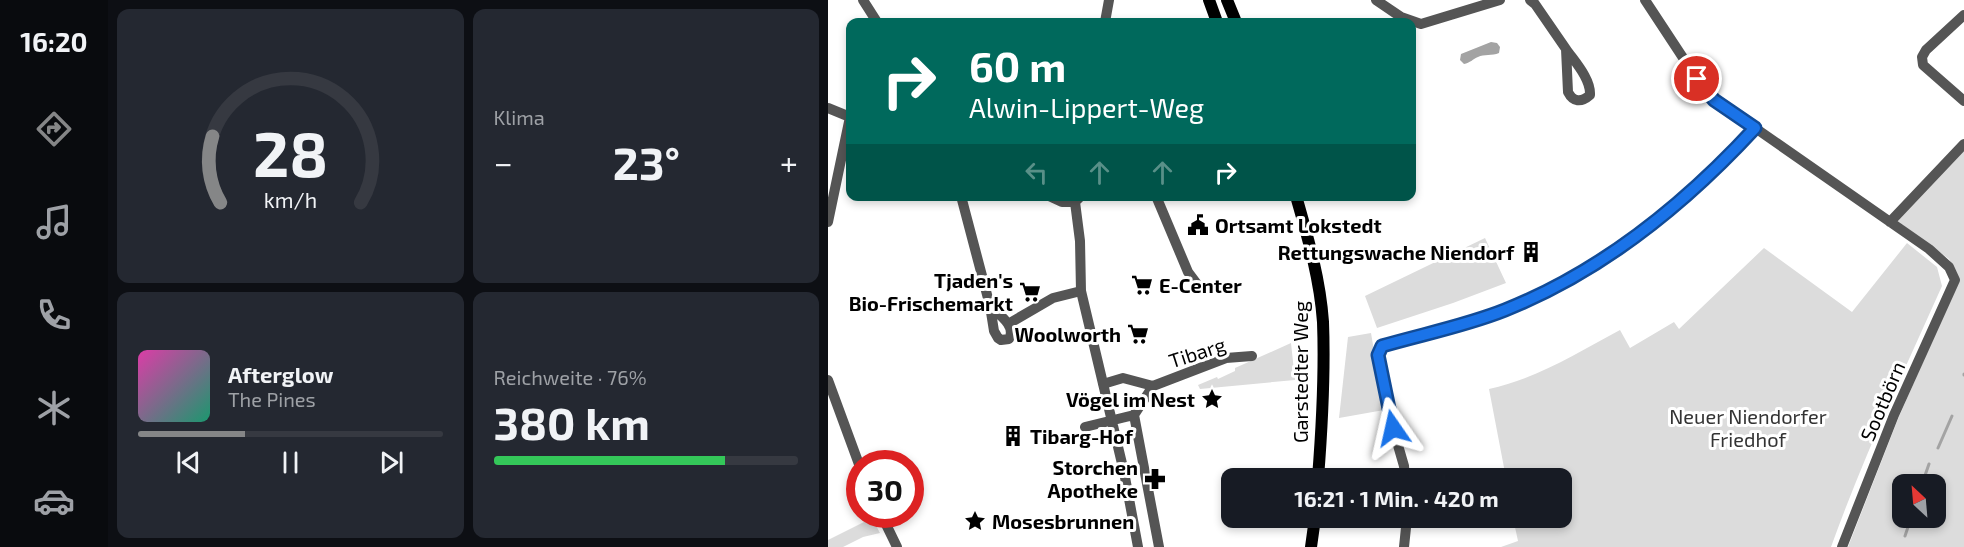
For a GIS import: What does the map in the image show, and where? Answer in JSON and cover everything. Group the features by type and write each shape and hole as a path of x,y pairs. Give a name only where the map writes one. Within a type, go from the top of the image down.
{"main road":[{"path":"1230,1 1232,18"},
{"path":"1210,4 1215,18"},
{"name":"Garstedter Weg","path":"1297,201 1316,269 1323,321 1322,421 1319,468"},
{"path":"1311,547 1314,528"}],"street":[{"path":"863,0 874,18"},
{"path":"1106,18 1109,0"},
{"path":"1376,0 1404,18"},
{"path":"1416,22 1421,24 1500,0"},
{"path":"1530,0 1566,49"},
{"path":"1645,0 1697,79 1714,100 1890,222 1964,144"},
{"path":"1210,4 1230,1"},
{"path":"1964,15 1926,50 1922,57 1923,65 1964,101"},
{"path":"828,108 846,115"},
{"path":"1404,468 1393,428 1378,355 1382,346 1504,311 1583,273 1616,251 1692,192 1755,128"},
{"path":"828,222 846,136"},
{"path":"962,201 990,306 994,331 999,339 1006,340 1011,337 1012,331 990,306"},
{"path":"1078,201 1081,291 1112,420 1123,480 1131,505 1138,547"},
{"path":"1158,201 1188,272 1197,284"},
{"name":"Sootbörn","path":"1842,547 1894,415 1955,280 1952,271 1932,251 1890,222"},
{"path":"1008,324 1053,298 1081,291"},
{"name":"Tibarg","path":"1134,415 1153,386 1226,358 1252,356"},
{"name":"Tibarg","path":"1103,384 1123,378 1153,386"},
{"path":"828,380 854,450"},
{"path":"1085,427 1134,415 1159,547"},
{"path":"1123,480 1144,468"},
{"path":"1131,505 1150,501"},
{"path":"888,528 897,547"},
{"path":"1404,547 1406,528"}],"green space":[{"path":"1964,148 1964,547 1848,547 1898,419 1958,282 1957,273 1949,259 1896,220"},
{"path":"1485,238 1506,283 1377,328 1365,296"},
{"name":"Neuer Niendorfer Friedhof","path":"1907,243 1937,267 1942,286 1870,448 1831,547 1501,547 1518,541 1515,528 1572,528 1572,468 1504,468 1489,389 1540,372 1620,330 1630,348 1674,322 1679,329 1764,248 1852,312"},
{"path":"1371,333 1384,410 1339,418 1348,337"},
{"path":"1291,343 1295,380 1200,389 1198,385 1217,377 1218,379 1235,371 1235,368"},
{"path":"852,528 877,528 880,533 863,537 843,547 828,547 828,540"}],"shaded area":[{"path":"1491,42 1497,43 1500,47 1499,53 1480,56 1464,64 1460,60 1461,54"}],"waterway":[{"path":"1938,448 1952,416"},
{"path":"1926,474 1929,464"},
{"path":"1905,536 1908,528"}],"place":[{"name":"Ortsamt Lokstedt","path":"1198,225"},
{"name":"Rettungswache Niendorf","path":"1531,252"},
{"name":"E-Center","path":"1142,285"},
{"name":"Tjaden's Bio-Frischemarkt","path":"1030,292"},
{"name":"Woolworth","path":"1138,334"},
{"name":"Vögel im Nest","path":"1212,399"},
{"name":"Tibarg-Hof","path":"1013,436"},
{"name":"Storchen Apotheke","path":"1155,479"},
{"name":"Mosesbrunnen","path":"975,521"}],"route":[{"path":"1393,428 1378,355 1382,346 1504,311 1583,273 1616,251 1692,192 1755,128 1714,100 1697,79"}]}
